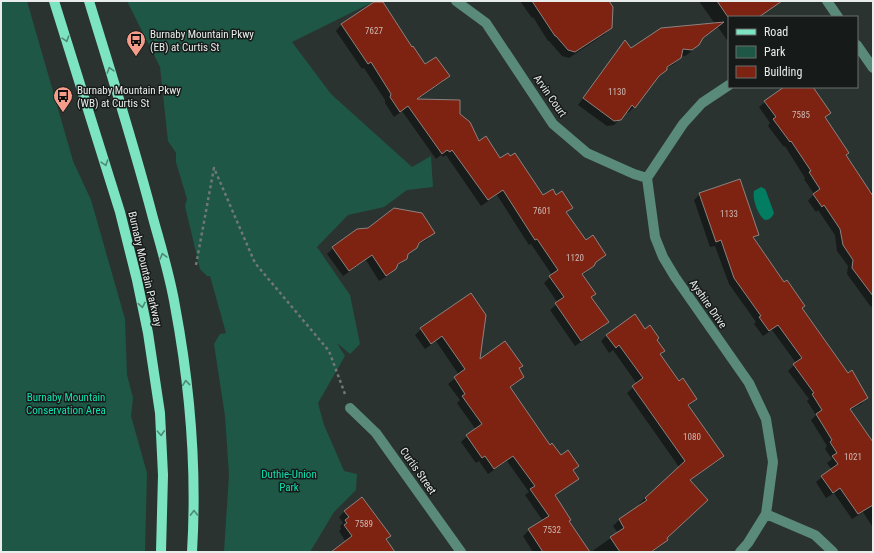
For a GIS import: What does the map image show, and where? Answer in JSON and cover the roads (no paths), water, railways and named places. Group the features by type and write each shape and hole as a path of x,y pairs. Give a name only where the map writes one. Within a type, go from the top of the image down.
{"main road":[{"name":"Burnaby Mountain Parkway","path":"54,1 120,212 137,280 148,333 160,413 163,475 161,552"},
{"name":"Burnaby Mountain Parkway","path":"88,1 137,160 175,304 183,358 192,444 194,521 192,552"}],"street":[{"name":"Arvin Court","path":"456,1 486,23 553,124 587,153 634,174 648,178"},
{"path":"827,1 833,16"},
{"path":"858,46 873,68"},
{"path":"648,178 683,124 702,104 728,86"},
{"name":"Ayshire Drive","path":"648,178 655,237 663,257 675,278 749,383 766,418 773,462 766,514 748,543 740,552"},
{"name":"Curtis Street","path":"350,408 376,433 461,552"},
{"path":"766,514 815,535 833,552"}],"place":[{"name":"Burnaby Mountain Pkwy (EB) at Curtis St","path":"136,57"},
{"name":"Burnaby Mountain Pkwy (WB) at Curtis St","path":"63,113"}],"park label":[{"name":"Burnaby Mountain Conservation Area","path":"66,403"},
{"name":"Duthie-Union Park","path":"289,480"}]}
